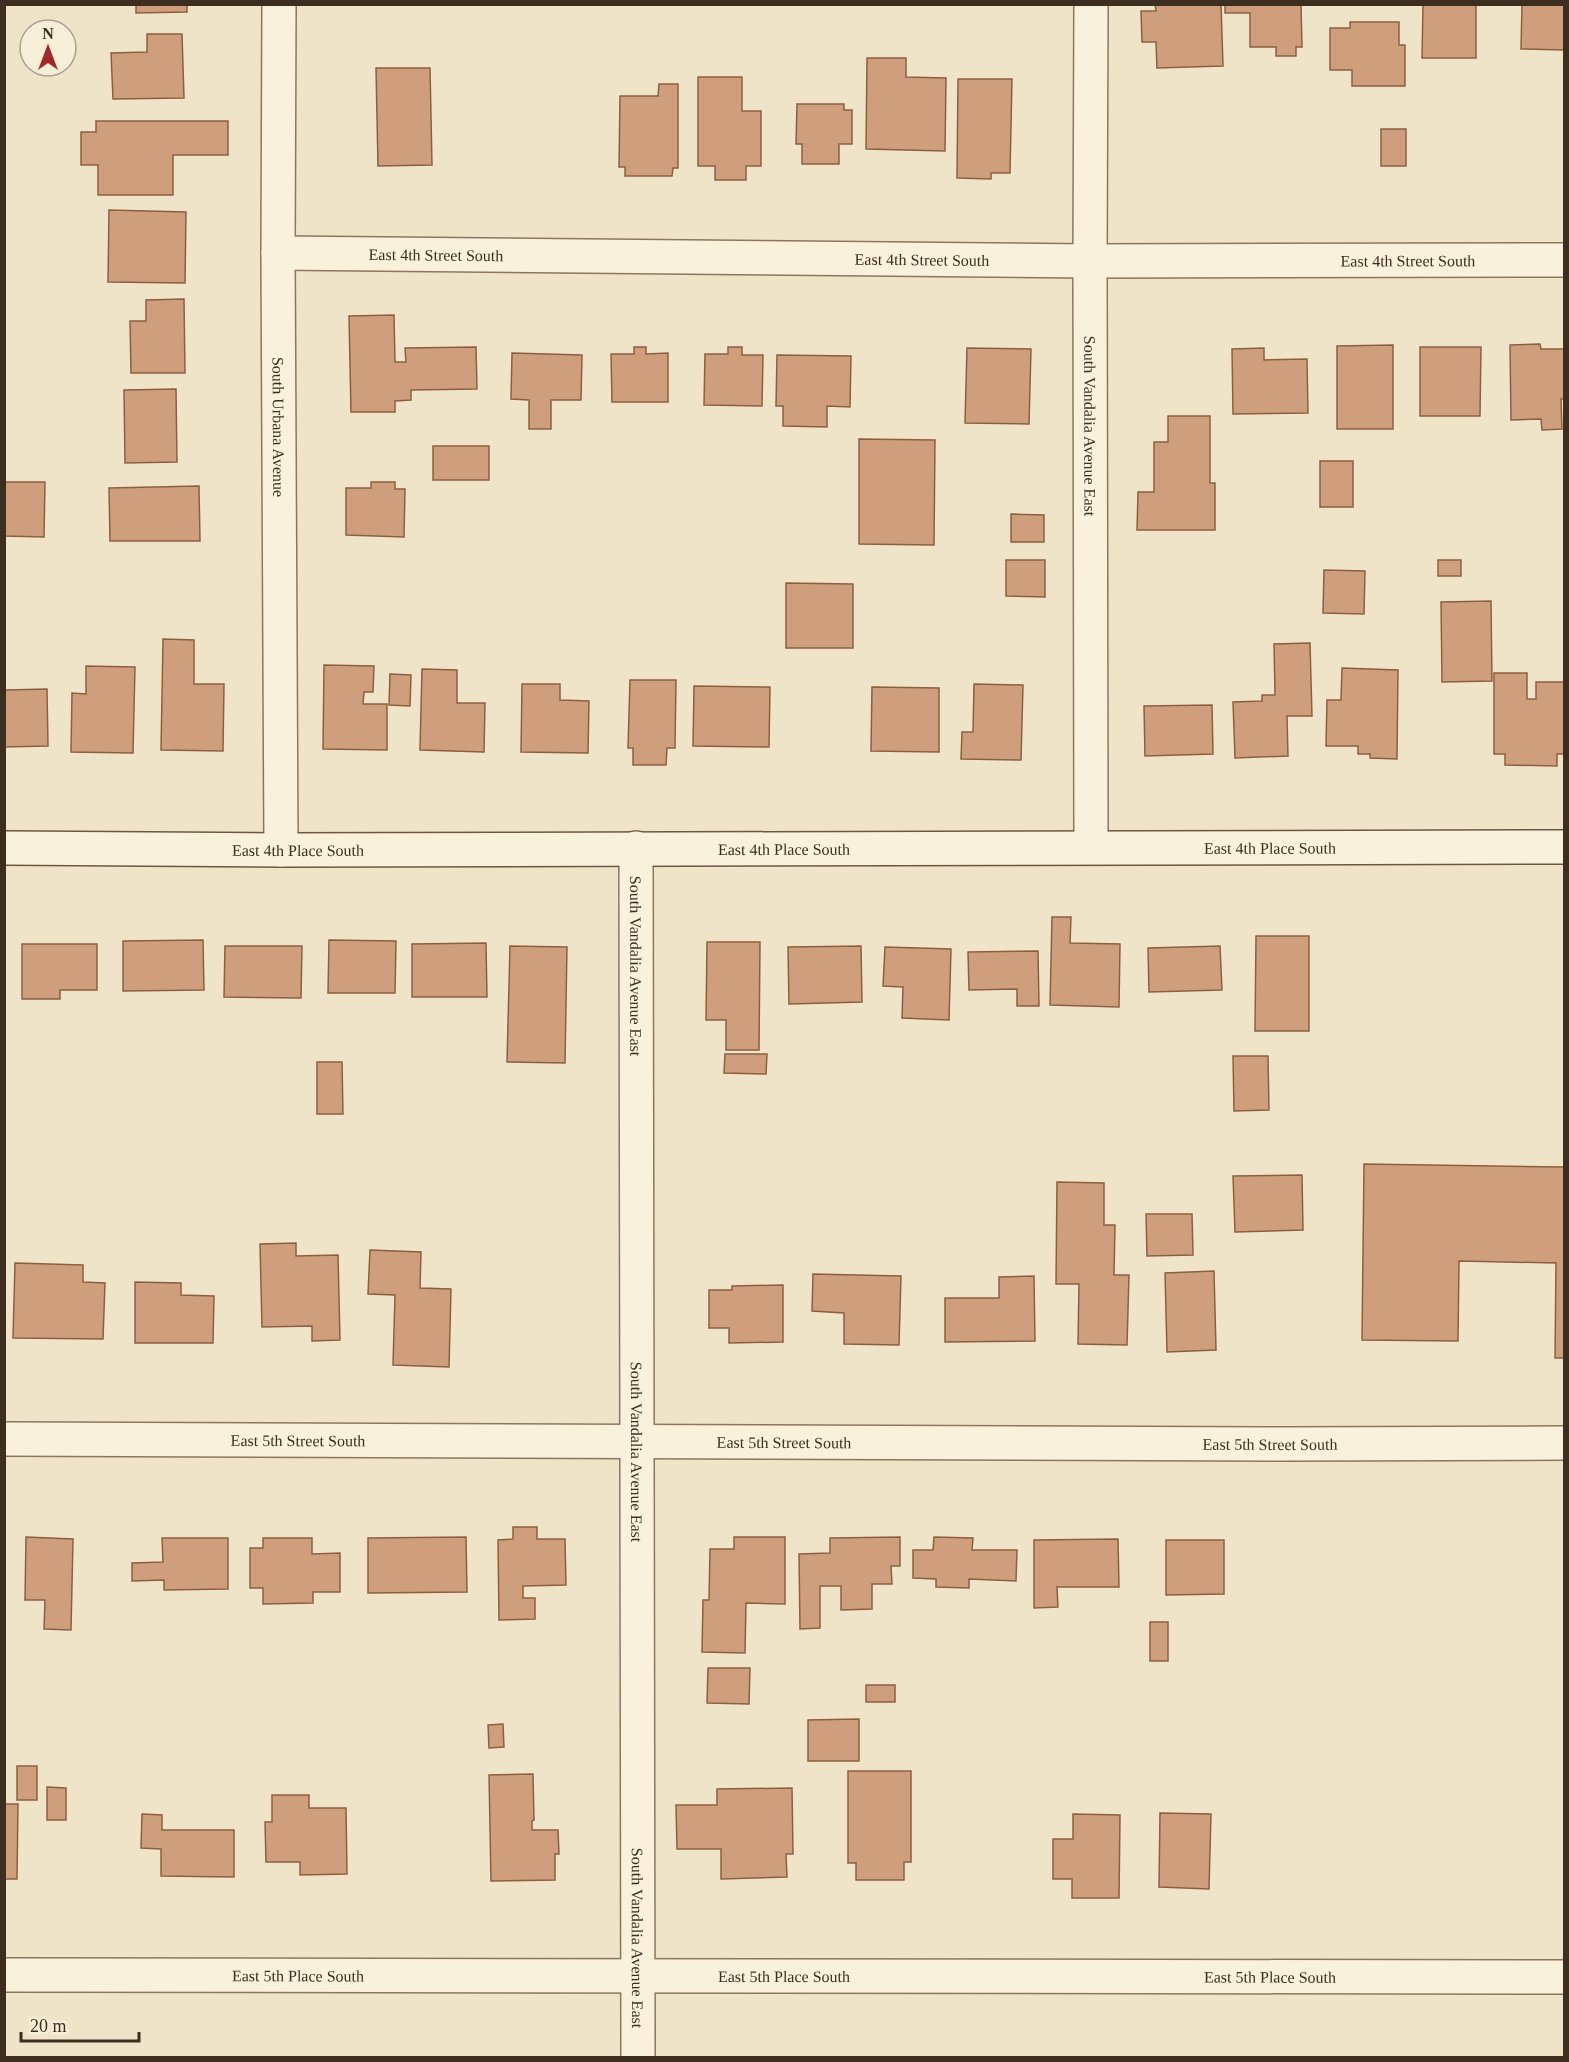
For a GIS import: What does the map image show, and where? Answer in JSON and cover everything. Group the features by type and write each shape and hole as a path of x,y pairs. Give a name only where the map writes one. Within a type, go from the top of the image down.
{"street":[{"name":"South Urbana Avenue","path":"279,4 281,850"},
{"name":"South Vandalia Avenue East","path":"1091,4 1091,847"},
{"name":"East 4th Street South","path":"278,253 1090,261 1564,260"},
{"name":"East 4th Place South","path":"4,848 281,850 1564,847"},
{"name":"South Vandalia Avenue East","path":"636,848 638,2058"},
{"name":"East 5th Street South","path":"4,1440 1564,1443"},
{"name":"East 5th Place South","path":"4,1975 1564,1977"}],"building":[{"path":"136,4 187,4 187,12 136,13"},
{"path":"1155,4 1221,4 1223,66 1157,68 1156,42 1142,42 1141,11 1156,11"},
{"path":"1225,4 1301,4 1302,47 1296,47 1296,56 1276,56 1276,47 1250,47 1250,13 1225,13"},
{"path":"1423,4 1476,4 1476,58 1422,58"},
{"path":"1522,4 1564,4 1564,50 1521,49"},
{"path":"1350,22 1399,22 1399,45 1405,45 1405,86 1352,86 1352,70 1330,70 1330,28 1350,28"},
{"path":"147,34 182,34 184,98 113,99 111,53 147,52"},
{"path":"867,58 906,58 906,77 946,78 945,151 866,149"},
{"path":"376,68 430,68 432,165 378,166"},
{"path":"698,77 742,77 742,111 761,111 761,166 746,166 746,180 715,180 715,166 698,166"},
{"path":"958,79 1012,79 1010,173 991,173 991,179 957,178"},
{"path":"659,84 678,84 678,168 673,168 672,176 625,176 625,167 619,167 620,96 658,96"},
{"path":"797,104 844,104 844,110 852,110 852,144 839,144 839,164 802,164 802,144 796,144"},
{"path":"96,121 228,121 228,155 173,155 173,195 98,195 98,165 81,165 81,132 96,132"},
{"path":"1381,129 1406,129 1406,166 1381,166"},
{"path":"109,210 186,212 185,283 108,282"},
{"path":"184,299 185,373 131,373 130,321 146,321 146,300"},
{"path":"394,315 395,362 406,362 405,348 476,347 477,389 411,390 411,400 395,401 395,412 351,412 349,316"},
{"path":"1540,344 1541,349 1564,349 1562,429 1542,430 1541,419 1511,420 1510,345"},
{"path":"1393,345 1393,429 1337,429 1337,346"},
{"path":"634,347 646,347 646,354 668,353 668,402 612,402 611,354 634,354"},
{"path":"728,347 742,347 742,355 763,355 762,406 704,405 705,354 728,354"},
{"path":"1420,347 1481,347 1480,416 1420,416"},
{"path":"967,348 1031,349 1029,424 965,423"},
{"path":"1264,348 1264,360 1307,359 1308,413 1233,414 1232,349"},
{"path":"512,353 582,355 581,400 551,400 551,429 529,429 529,400 511,399"},
{"path":"777,355 851,356 850,407 827,406 827,427 783,426 783,406 776,406"},
{"path":"176,389 177,462 125,463 124,390"},
{"path":"1168,416 1210,416 1210,483 1215,483 1215,530 1137,530 1138,492 1154,492 1154,442 1168,442"},
{"path":"859,439 935,440 934,545 859,544"},
{"path":"433,446 489,446 489,480 433,480"},
{"path":"1320,461 1353,461 1353,507 1320,507"},
{"path":"4,482 45,482 44,537 4,536"},
{"path":"371,482 395,482 395,489 405,489 404,537 346,535 346,488 371,488"},
{"path":"199,486 200,541 110,541 109,488"},
{"path":"1011,514 1044,515 1044,542 1011,542"},
{"path":"1006,560 1045,560 1045,597 1006,596"},
{"path":"1438,560 1461,560 1461,576 1438,576"},
{"path":"1324,570 1365,571 1364,614 1323,613"},
{"path":"786,583 853,584 853,648 786,648"},
{"path":"1491,601 1492,681 1442,682 1441,602"},
{"path":"163,639 194,640 194,684 224,684 223,751 161,750"},
{"path":"1310,643 1312,716 1287,716 1288,756 1235,758 1233,702 1262,701 1262,695 1275,695 1274,644"},
{"path":"324,665 374,666 373,692 364,692 363,704 387,704 387,750 323,749"},
{"path":"86,666 135,667 133,753 71,752 72,693 86,694"},
{"path":"1342,668 1398,670 1397,759 1370,758 1370,754 1358,754 1358,746 1326,746 1327,700 1341,700"},
{"path":"422,669 457,670 457,703 485,703 484,752 420,750"},
{"path":"1494,673 1527,673 1527,699 1536,699 1536,682 1564,682 1564,754 1557,754 1557,766 1505,765 1505,754 1494,754"},
{"path":"390,674 411,675 410,706 389,705"},
{"path":"630,680 676,680 675,748 667,748 666,765 633,765 633,748 628,748"},
{"path":"522,684 560,684 560,700 589,701 588,753 521,752"},
{"path":"974,684 1023,685 1021,760 961,759 962,732 973,732"},
{"path":"694,686 770,687 769,747 693,746"},
{"path":"872,687 939,688 939,752 871,751"},
{"path":"47,689 48,746 4,747 4,690"},
{"path":"1212,705 1213,754 1145,756 1144,706"},
{"path":"1052,917 1071,917 1070,943 1120,944 1119,1007 1050,1005"},
{"path":"1256,936 1309,936 1309,1031 1255,1031"},
{"path":"203,940 204,990 123,991 123,941"},
{"path":"329,940 396,941 395,993 328,993"},
{"path":"707,942 760,942 759,1050 726,1050 726,1020 706,1020"},
{"path":"486,943 487,997 412,997 412,944"},
{"path":"22,944 97,944 97,990 60,990 60,999 22,999"},
{"path":"225,946 302,946 301,998 224,997"},
{"path":"510,946 567,947 565,1063 507,1062"},
{"path":"861,946 862,1002 789,1004 788,947"},
{"path":"1220,946 1222,990 1149,992 1148,948"},
{"path":"885,947 951,949 949,1020 902,1018 903,987 883,986"},
{"path":"1038,951 1039,1006 1017,1006 1017,989 969,990 968,952"},
{"path":"725,1054 767,1054 766,1074 724,1073"},
{"path":"1233,1056 1268,1056 1269,1110 1234,1111"},
{"path":"317,1062 342,1062 343,1114 317,1114"},
{"path":"1364,1164 1564,1167 1564,1358 1555,1358 1556,1263 1459,1261 1458,1341 1362,1340"},
{"path":"1302,1175 1303,1230 1235,1232 1233,1176"},
{"path":"1057,1182 1104,1183 1104,1225 1115,1225 1114,1275 1129,1275 1127,1345 1078,1344 1079,1284 1056,1284"},
{"path":"1146,1214 1192,1214 1193,1255 1147,1256"},
{"path":"296,1243 296,1256 338,1255 340,1340 312,1341 312,1326 262,1327 260,1244"},
{"path":"370,1250 421,1252 420,1288 451,1289 449,1367 393,1365 395,1295 368,1294"},
{"path":"15,1263 83,1265 83,1282 105,1283 103,1339 13,1338"},
{"path":"1214,1271 1216,1350 1167,1352 1165,1273"},
{"path":"813,1274 901,1276 899,1345 844,1344 844,1313 812,1311"},
{"path":"1034,1276 1035,1341 945,1342 945,1298 999,1298 999,1277"},
{"path":"135,1282 181,1283 181,1295 214,1296 213,1343 135,1343"},
{"path":"783,1285 783,1342 729,1343 729,1328 709,1328 709,1290 732,1290 732,1286"},
{"path":"513,1527 537,1527 537,1539 565,1539 566,1585 523,1586 523,1598 535,1598 535,1619 499,1620 498,1540 513,1539"},
{"path":"26,1537 73,1539 71,1630 44,1629 45,1600 25,1600"},
{"path":"466,1537 467,1592 368,1593 368,1538"},
{"path":"734,1537 785,1537 785,1604 746,1603 745,1653 702,1652 703,1600 709,1600 710,1549 734,1549"},
{"path":"900,1537 900,1566 891,1566 892,1584 872,1584 872,1609 841,1610 841,1586 820,1586 820,1628 800,1629 799,1554 830,1553 830,1538"},
{"path":"934,1537 973,1538 972,1550 1017,1550 1016,1581 969,1579 969,1588 936,1587 936,1579 913,1578 913,1550 933,1550"},
{"path":"162,1538 228,1538 228,1589 164,1590 164,1580 132,1581 132,1563 163,1562"},
{"path":"263,1538 312,1538 312,1554 340,1553 340,1592 313,1592 313,1603 263,1604 263,1588 250,1588 250,1548 263,1548"},
{"path":"1118,1539 1119,1587 1057,1587 1058,1607 1034,1608 1034,1540"},
{"path":"1166,1540 1224,1540 1224,1594 1166,1595"},
{"path":"1150,1622 1168,1622 1168,1661 1150,1661"},
{"path":"708,1668 750,1668 749,1704 707,1703"},
{"path":"866,1685 895,1685 895,1702 866,1702"},
{"path":"859,1719 859,1761 808,1761 808,1720"},
{"path":"503,1724 504,1747 489,1748 488,1725"},
{"path":"17,1766 37,1766 37,1800 17,1800"},
{"path":"848,1771 911,1771 911,1862 904,1862 904,1880 856,1880 856,1863 848,1863"},
{"path":"533,1774 534,1820 532,1830 558,1830 559,1854 555,1854 555,1880 491,1881 489,1775"},
{"path":"47,1787 66,1788 66,1820 47,1820"},
{"path":"792,1788 793,1854 786,1854 787,1877 721,1879 721,1849 677,1849 676,1805 717,1805 717,1789"},
{"path":"272,1795 309,1795 309,1808 346,1808 347,1874 300,1875 300,1862 266,1862 265,1822 272,1822"},
{"path":"4,1804 18,1804 17,1879 4,1879"},
{"path":"1160,1813 1211,1814 1209,1889 1159,1887"},
{"path":"142,1814 162,1815 162,1830 234,1830 234,1877 161,1876 161,1849 141,1848"},
{"path":"1073,1814 1120,1815 1119,1898 1072,1898 1072,1879 1053,1879 1053,1839 1073,1839"}]}
